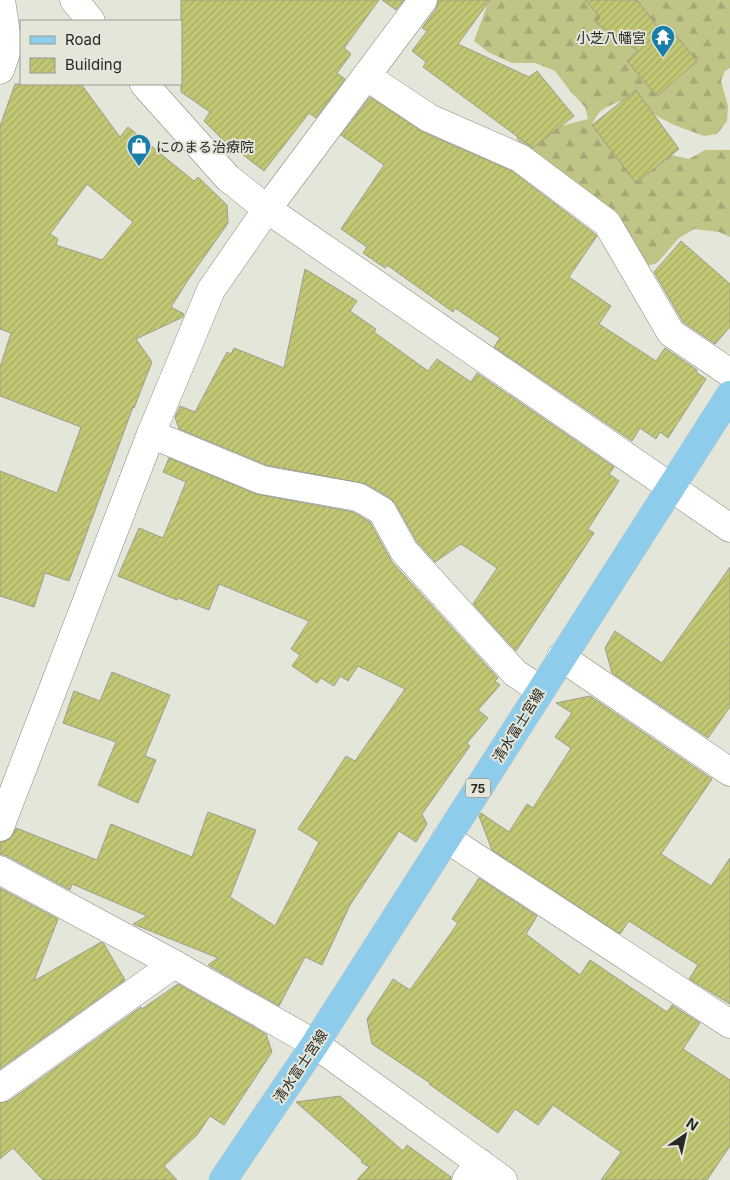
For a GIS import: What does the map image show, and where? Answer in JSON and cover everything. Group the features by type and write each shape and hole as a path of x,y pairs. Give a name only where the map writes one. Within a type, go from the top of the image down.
{"main road":[{"name":"清水富士宮線","path":"223,1180 315,1044 730,395"}],"street":[{"path":"0,70 8,47 1,0"},
{"path":"74,0 90,20"},
{"path":"0,827 151,434 211,290 267,210 423,0"},
{"path":"366,76 429,118 520,158 607,223 670,333 730,373"},
{"path":"145,85 228,178 267,210 730,528"},
{"path":"151,434 262,480 358,497 382,511 404,551 515,673 540,690"},
{"path":"561,657 730,772"},
{"path":"446,838 730,1024"},
{"path":"0,870 174,964 315,1044 473,1172 503,1180"},
{"path":"0,1088 174,964"}],"green space":[{"path":"489,0 730,0 730,68 725,71 721,81 728,106 727,121 717,134 704,136 674,125 651,113 629,97 598,113 592,125 612,149 668,154 689,159 705,150 730,150 730,237 719,232 694,229 679,238 657,263 644,267 529,157 516,138 529,128 561,126 588,119 585,107 555,71 535,63 512,63 488,52 474,41"}],"building":[{"path":"181,0 379,0 344,48 351,54 337,73 345,79 316,118 309,113 264,171 221,138 204,121 210,112 181,92"},
{"path":"382,0 404,0 396,10"},
{"path":"438,0 490,0 458,44 529,77 537,71 574,116 533,148 423,67 426,62 412,51 427,31 422,28 436,9"},
{"name":"小芝八幡宮","path":"585,0 637,0 660,30 667,25 697,61 657,96 627,61 638,51 596,23 600,17"},
{"path":"15,84 82,85 120,137 128,127 194,181 198,177 227,205 228,223 171,307 184,314 183,317 136,339 152,362 133,407 69,581 45,573 34,607 0,596 0,471 57,493 81,427 0,396 0,367 11,333 0,329 0,126","holes":["87,184 133,222 102,260 56,245 58,239 50,234"]},
{"path":"636,90 679,149 636,183 592,125"},
{"path":"370,97 423,132 512,171 597,236 569,277 611,306 599,324 656,361 665,348 697,370 696,372 706,379 668,438 660,432 656,439 640,428 632,441 494,347 500,338 455,308 453,312 387,265 385,268 363,253 367,247 341,229 384,165 341,135"},
{"path":"681,241 730,284 730,327 715,344 683,322 654,272"},
{"path":"305,269 357,301 350,311 376,329 374,332 428,371 437,359 471,382 477,373 614,467 609,474 619,481 588,529 594,533 516,651 473,604 497,568 461,544 435,562 417,542 395,503 366,484 266,465 179,429 175,417 180,406 195,412 227,352 231,354 234,348 284,368"},
{"path":"169,458 256,494 353,512 370,522 392,562 498,678 495,681 500,685 478,710 488,718 467,743 470,746 422,814 427,824 416,842 399,831 350,905 322,965 305,957 279,1006 208,965 218,958 133,924 147,916 72,884 70,890 0,854 0,842 10,839 16,828 97,860 111,824 192,857 208,812 256,830 230,897 275,926 319,842 298,829 346,756 355,761 405,689 358,666 348,681 340,676 334,686 321,678 317,683 292,666 300,655 291,649 309,621 219,584 209,610 178,598 177,600 118,576 139,528 163,538 186,482 163,472"},
{"path":"730,567 730,707 708,738 612,673 605,648 615,631 662,663"},
{"path":"112,672 170,695 145,756 156,760 138,803 98,785 116,742 63,723 74,691 100,701"},
{"path":"590,696 712,779 661,854 711,886 730,858 730,1004 689,979 698,965 629,921 620,934 492,850 479,816 481,813 509,832 527,804 533,808 571,748 555,737 572,713 556,703"},
{"path":"479,878 537,916 526,934 580,975 590,960 667,1012 672,1005 700,1023 683,1049 730,1080 730,1146 707,1180 601,1180 621,1152 553,1105 538,1125 515,1109 498,1133 430,1083 372,1044 367,1019 393,979 410,990 458,923 452,919"},
{"path":"0,888 58,919 34,981 101,942 125,980 0,1069"},
{"path":"178,984 266,1034 272,1052 224,1125 210,1116 197,1135 164,1166 177,1180 43,1180 13,1148 0,1159 0,1103 9,1101 141,1007 142,1009"},
{"path":"340,1096 403,1151 407,1145 451,1177 451,1180 357,1180 369,1167 361,1162 362,1160 296,1102"}],"place":[{"name":"小芝八幡宮","path":"663,58"},
{"name":"にのまる治療院","path":"139,167"}]}
